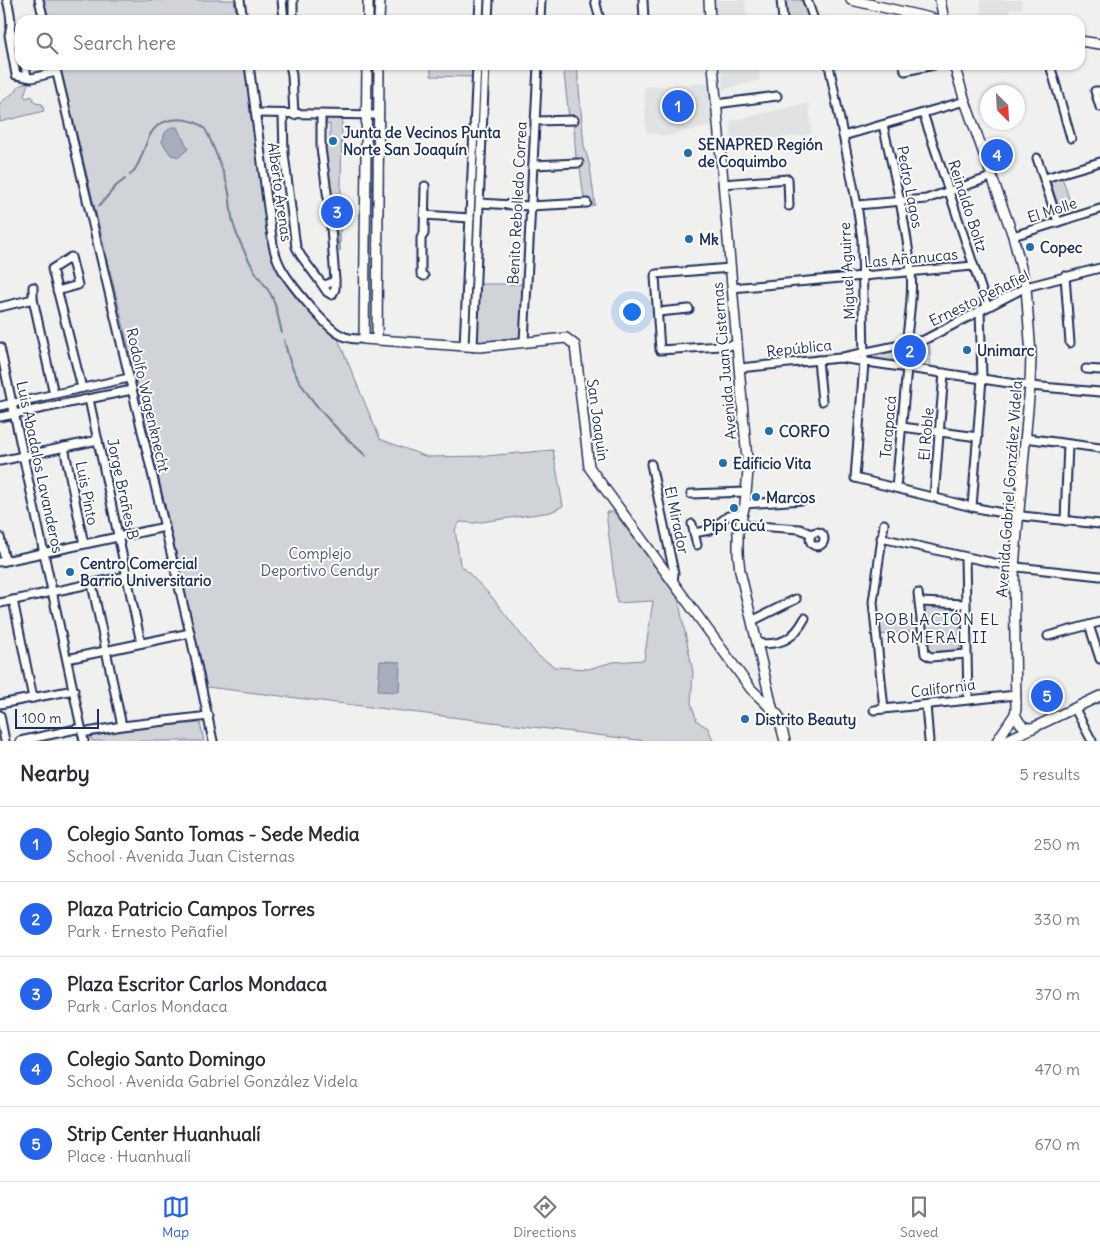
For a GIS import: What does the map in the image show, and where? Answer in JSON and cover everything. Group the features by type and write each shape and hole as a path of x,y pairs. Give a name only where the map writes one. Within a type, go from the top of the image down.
{"main road":[{"path":"368,0 368,15"},
{"path":"380,0 380,15"},
{"path":"708,0 710,15"},
{"path":"851,0 917,15"},
{"path":"940,0 943,15"},
{"path":"1085,42 1100,44"},
{"path":"364,339 367,70"},
{"path":"377,340 379,70"},
{"name":"Avenida Juan Cisternas","path":"713,70 748,471 738,553 740,570 780,741"},
{"name":"Avenida Gabriel González Videla","path":"956,70 1013,236 1026,287 1030,386 1014,568 1015,714"},
{"name":"San Joaquín","path":"364,339 468,346 566,338 575,345 589,467 751,688 773,711"},
{"path":"1005,741 1100,696"},
{"name":"Avenida Juan Cisternas","path":"773,711 779,719 785,741"},
{"path":"997,741 1015,714 1022,726 1027,728 1035,727"}],"street":[{"path":"7,0 9,35 16,75 32,78 50,70"},
{"path":"39,0 43,15"},
{"path":"240,0 242,15"},
{"path":"282,0 284,15"},
{"path":"293,0 293,15"},
{"path":"479,15 480,0"},
{"path":"488,0 488,15"},
{"path":"540,15 541,0"},
{"path":"595,0 599,15"},
{"path":"643,0 644,15"},
{"path":"782,0 784,15"},
{"path":"807,0 812,15"},
{"path":"10,30 15,39"},
{"path":"11,50 15,49"},
{"path":"26,70 27,76"},
{"name":"Rodolfo Wagenknecht","path":"55,70 190,633 213,741"},
{"name":"Alberto Arenas","path":"250,70 273,245 277,260 283,272 333,331 347,338 364,339"},
{"path":"291,70 294,115"},
{"path":"292,75 293,70"},
{"path":"468,346 470,218 477,70"},
{"path":"468,346 480,202 485,70"},
{"name":"Benito Rebolledo Correa","path":"524,342 538,70"},
{"name":"Miguel Aguirre","path":"830,70 857,205 862,240 864,363 855,478 896,488"},
{"path":"1051,70 1071,138"},
{"path":"1100,91 1095,91 1098,106 1100,107"},
{"path":"716,104 777,96"},
{"path":"843,136 965,101"},
{"name":"Reinaldo Boltz","path":"923,113 973,266 983,308 982,378 972,507"},
{"path":"256,114 379,115"},
{"path":"283,115 284,154 296,247 300,256 327,292 332,295 335,289 330,214 321,148 321,115"},
{"path":"536,121 574,120"},
{"name":"Pedro Lagos","path":"883,125 900,201 911,272 911,296 906,344"},
{"path":"1037,158 1058,222"},
{"path":"1045,178 1100,162"},
{"path":"533,165 579,163"},
{"path":"857,205 926,199 992,177"},
{"path":"723,184 788,179 789,206"},
{"path":"424,276 421,274 421,247 425,186"},
{"path":"480,202 530,206 587,203"},
{"name":"El Molle","path":"1013,236 1100,210"},
{"path":"424,215 470,218"},
{"path":"58,290 78,285 71,257 52,269 82,388"},
{"name":"Las Añanucas","path":"732,288 973,266"},
{"path":"730,268 656,274 654,276 660,350 736,345"},
{"name":"Ernesto Peñafiel","path":"840,358 924,340 1026,287 1100,268"},
{"path":"1065,276 1070,343"},
{"path":"321,283 326,285 334,280"},
{"path":"33,287 33,299 54,394"},
{"path":"0,307 33,299"},
{"path":"658,312 689,309"},
{"name":"Luis Abadalos Lavanderos","path":"0,346 84,741"},
{"name":"República","path":"739,368 840,358 1030,386 1100,392"},
{"path":"818,360 822,401"},
{"name":"Tarapacá","path":"896,488 907,368"},
{"path":"1086,369 1100,370"},
{"name":"El Roble","path":"934,497 944,374"},
{"path":"0,406 129,378"},
{"path":"0,417 132,390"},
{"name":"Jorge Brañes B","path":"90,399 142,643"},
{"path":"902,427 978,437"},
{"path":"1025,438 1100,448"},
{"path":"0,461 98,440"},
{"path":"1065,521 1068,444"},
{"name":"Luis Pinto","path":"64,447 84,544"},
{"name":"El Mirador","path":"651,464 674,573 673,582"},
{"path":"896,488 972,507 1019,516 1100,524"},
{"path":"691,494 746,492"},
{"path":"745,504 804,500"},
{"path":"694,533 710,530 728,516 743,514"},
{"path":"692,524 697,546"},
{"path":"884,524 873,602 884,709"},
{"path":"740,525 800,529 811,534"},
{"path":"0,537 2,561 165,527"},
{"path":"881,538 1014,568 1100,576"},
{"path":"965,558 968,699"},
{"path":"0,603 127,576"},
{"path":"92,584 122,726"},
{"path":"918,593 925,654 931,657 966,654"},
{"path":"752,621 796,599"},
{"path":"13,600 33,698"},
{"path":"920,602 965,604"},
{"path":"757,643 778,644 784,641 791,636 805,618"},
{"path":"1048,636 1100,622"},
{"path":"1090,625 1098,644 1100,659"},
{"path":"67,659 190,633"},
{"path":"0,704 74,690"},
{"name":"California","path":"874,710 1016,695"},
{"path":"926,705 929,741"},
{"path":"1075,708 1092,741"},
{"path":"0,715 5,741"},
{"path":"20,741 42,739 82,730 209,716"}],"shaded area":[{"path":"715,0 747,0 745,5 747,15 716,15"},
{"path":"981,0 1021,0 1022,8 1009,10 1009,15 981,15"},
{"path":"721,70 758,70 760,80 723,90"},
{"path":"709,83 713,125 667,136 646,132 644,87"},
{"path":"809,103 812,134 732,143 730,121"}],"green space":[{"path":"44,0 234,0 236,15 48,15"},
{"path":"784,0 802,0 807,15 787,15"},
{"name":"Complejo Deportivo Cendyr","path":"61,70 246,70 269,247 283,278 332,336 338,339 380,439 427,457 486,456 553,450 563,506 551,512 474,523 460,522 455,529 460,564 491,596 537,655 555,667 588,669 613,662 644,660 653,601 617,603 606,512 614,512 678,598 693,672 691,703 697,721 708,728 713,741 646,741 207,687 124,328"},
{"path":"431,70 474,70 473,77 431,76"},
{"path":"564,70 577,70 584,146 590,166 595,205 585,206 579,160 576,159 574,127 569,118"},
{"path":"29,81 24,95 26,98 32,96 35,103 42,104 44,111 0,122 0,103 17,90 17,87"},
{"path":"329,117 342,117 340,251 324,146 330,145 330,124 326,125"},
{"path":"370,118 375,118 373,330 370,333 367,330"},
{"path":"1062,177 1074,214 1062,218 1051,180"},
{"path":"480,284 523,284 520,337 477,342"},
{"path":"929,341 931,368 872,360 869,356"},
{"path":"928,604 959,608 960,651 929,653 924,607"},
{"path":"888,620 889,622 918,620 919,631 878,635 877,621"},
{"path":"200,723 204,741 92,741 90,736 126,729"}],"water":[{"path":"171,127 177,127 188,149 179,157 171,155 162,142 165,133"},
{"path":"380,661 400,662 399,692 378,691"}],"waterway":[{"path":"130,175 139,162 148,139 157,126 169,120 180,119 191,121 204,128 227,184 233,221 238,237 255,272 272,297 282,333"},
{"path":"99,206 116,186 125,179"},
{"path":"284,340 288,357 301,384 336,428 366,456"}],"place":[{"name":"Colegio Santo Tomas - Sede Media","path":"678,106"},
{"name":"Junta de Vecinos Punta Norte San Joaquín","path":"333,141"},
{"name":"SENAPRED Región de Coquimbo","path":"688,153"},
{"name":"Colegio Santo Domingo","path":"997,155"},
{"name":"Plaza Escritor Carlos Mondaca","path":"337,212"},
{"name":"Mk","path":"689,239"},
{"name":"Copec","path":"1030,247"},
{"name":"Unimarc","path":"967,350"},
{"name":"Plaza Patricio Campos Torres","path":"910,351"},
{"name":"CORFO","path":"769,431"},
{"name":"Edificio Vita","path":"723,463"},
{"name":"Marcos","path":"756,497"},
{"name":"Pipi Cucú","path":"734,508"},
{"name":"Centro Comercial Barrio Universitario","path":"70,572"},
{"name":"Strip Center Huanhualí","path":"1047,696"},
{"name":"Distrito Beauty","path":"745,719"}],"district":[{"name":"POBLACIÓN EL ROMERAL II","path":"937,628"}]}
